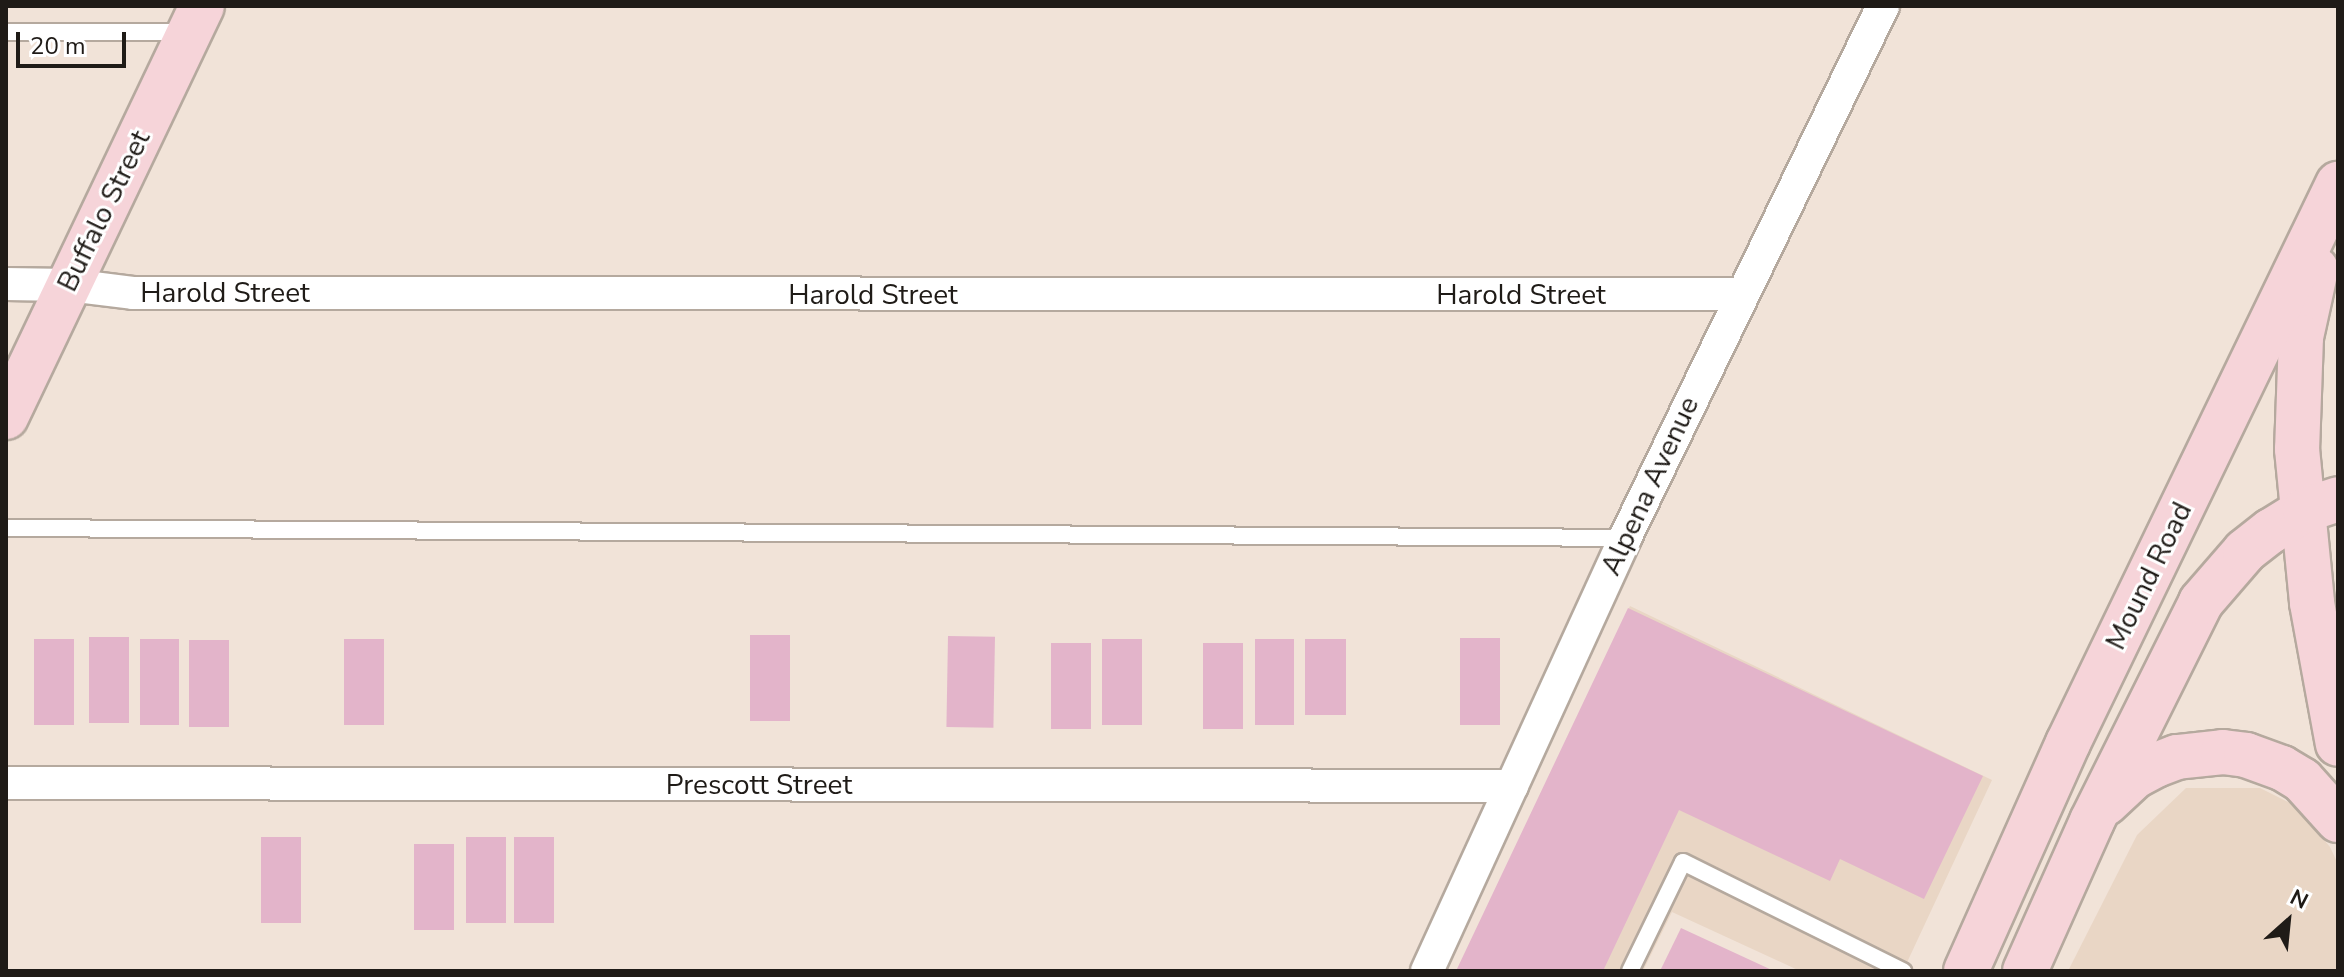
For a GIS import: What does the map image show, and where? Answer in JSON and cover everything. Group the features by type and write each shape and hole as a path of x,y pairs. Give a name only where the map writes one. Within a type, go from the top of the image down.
{"street":[{"name":"Alpena Avenue","path":"1427,971 1740,294 1883,6"},
{"name":"Buffalo Street","path":"6,417 196,19"},
{"path":"2336,191 2301,337 2297,449 2322,504 2312,603 2338,744"},
{"name":"Mound Road","path":"1966,971 2068,743 2336,191"},
{"name":"Harold Street","path":"6,284 69,285 133,293 1740,294"},
{"name":"Mound Road","path":"2025,971 2092,821 2201,602 2245,551 2322,504"},
{"path":"2092,821 2116,791 2156,765 2188,755 2223,752 2246,755 2282,768 2302,780 2338,820"},
{"name":"Prescott Street","path":"6,783 1512,786"}],"lane":[{"path":"6,32 196,19"},
{"path":"6,528 1625,538"},
{"path":"1630,971 1683,862 1903,971"}],"shaded area":[{"path":"1630,606 1992,780 1903,971 1800,971 1672,912 1643,971 1458,971"},
{"path":"2186,788 2260,788 2296,806 2330,847 2338,864 2338,971 2068,971 2137,835"}],"building":[{"path":"1628,608 1983,776 1924,899 1840,859 1830,881 1679,810 1603,971 1456,971"},
{"path":"750,635 790,635 790,721 750,721"},
{"path":"948,636 995,637 993,728 946,727"},
{"path":"89,637 129,637 129,723 89,723"},
{"path":"1460,638 1500,638 1500,725 1460,725"},
{"path":"34,639 74,639 74,725 34,725"},
{"path":"140,639 179,639 179,725 140,725"},
{"path":"344,639 384,639 384,725 344,725"},
{"path":"1102,639 1142,639 1142,725 1102,725"},
{"path":"1255,639 1294,639 1294,725 1255,725"},
{"path":"1305,639 1346,639 1346,715 1305,715"},
{"path":"189,640 229,640 229,727 189,727"},
{"path":"1051,643 1091,643 1091,729 1051,729"},
{"path":"1203,643 1243,643 1243,729 1203,729"},
{"path":"261,837 301,837 301,923 261,923"},
{"path":"466,837 506,837 506,923 466,923"},
{"path":"514,837 554,837 554,923 514,923"},
{"path":"414,844 454,844 454,930 414,930"},
{"path":"1681,928 1774,971 1660,971"}]}
